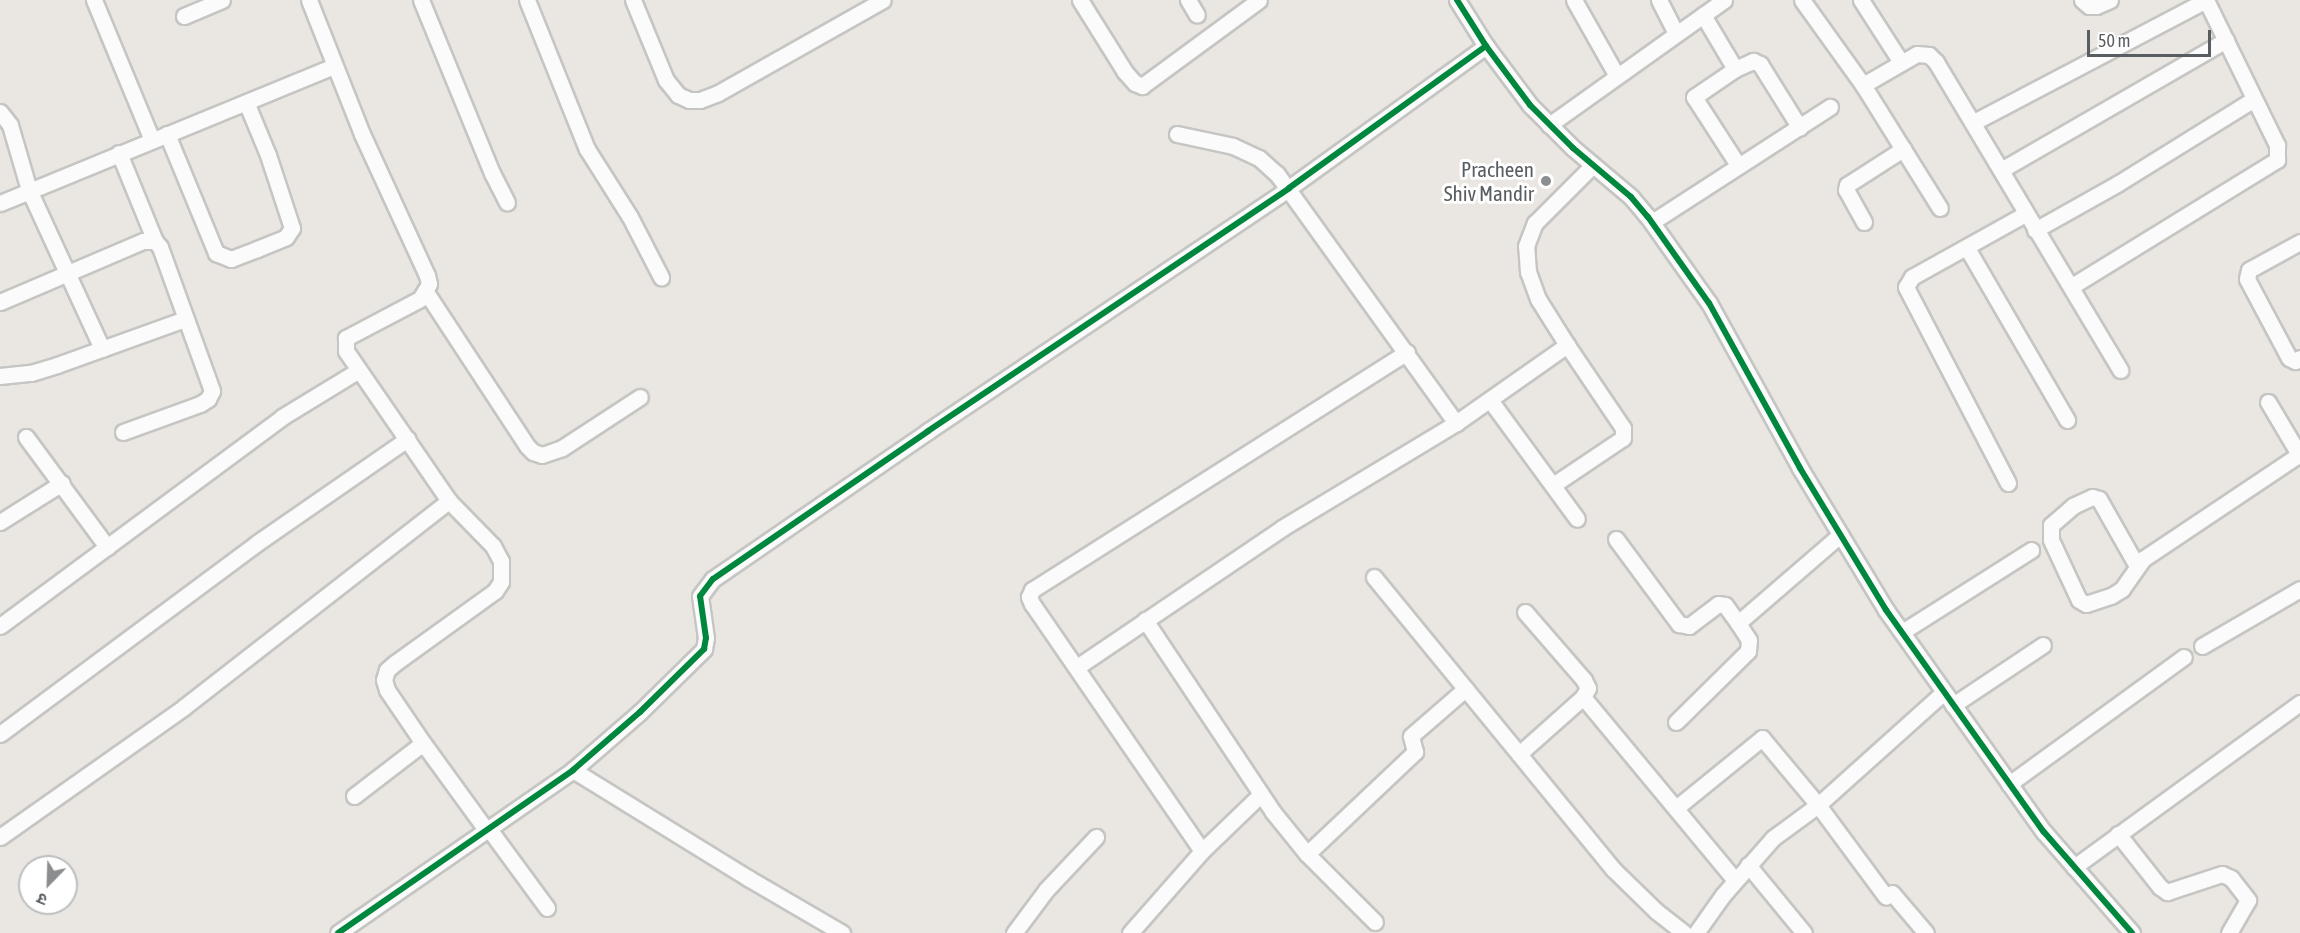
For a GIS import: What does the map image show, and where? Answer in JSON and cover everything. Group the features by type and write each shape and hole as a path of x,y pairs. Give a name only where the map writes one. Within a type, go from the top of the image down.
{"street":[{"path":"94,0 152,140"},
{"path":"184,16 222,0"},
{"path":"309,0 362,134 427,275 429,284 426,292 407,308 346,338 346,351 449,501 493,546 501,561 503,571 495,591 387,670 384,680 387,690 423,743 547,908"},
{"path":"422,0 492,173 507,202"},
{"path":"527,0 587,149 630,217 661,277"},
{"path":"633,0 666,80 678,94 689,100 700,100 718,93 883,0"},
{"path":"1080,0 1125,72 1135,83 1142,86 1259,0"},
{"path":"1188,0 1197,15"},
{"path":"1457,0 1486,46 1530,105 1549,125 1631,197 1652,222 1709,303 1840,536 1902,632 2044,832 2132,933"},
{"path":"1574,0 1617,76"},
{"path":"1659,0 1676,34"},
{"path":"1802,0 1863,85 1940,208"},
{"path":"1861,0 1901,62"},
{"path":"2082,0 2089,6 2096,6 2110,0"},
{"path":"1974,122 2206,0 2277,145 2277,160 2072,286"},
{"path":"1549,125 1720,1"},
{"path":"1703,15 1735,69"},
{"path":"2001,170 2226,40"},
{"path":"338,933 573,770 640,712 704,649 706,638 700,597 712,579 1289,188 1486,46"},
{"path":"1863,85 1917,54 1929,55 1974,122 2025,214 2072,286 2120,370"},
{"path":"1738,165 1694,98 1735,69 1753,62 1760,64 1800,128"},
{"path":"0,203 334,66"},
{"path":"2035,230 2254,99"},
{"path":"167,134 216,253 231,259 267,245 286,237 292,228 268,155 246,102"},
{"path":"1652,222 1830,107"},
{"path":"0,112 10,125 29,190 69,272 102,349"},
{"path":"1177,134 1233,146 1258,158 1277,174 1456,423"},
{"path":"1864,222 1846,190 1847,185 1903,149"},
{"path":"119,153 155,241 160,247 185,319 210,379 212,395 200,404 123,432"},
{"path":"1553,485 1623,438 1623,428 1538,299 1528,272 1526,246 1535,223 1593,165"},
{"path":"2008,483 1906,287 1912,277 2025,214"},
{"path":"0,302 143,241 155,241"},
{"path":"2300,242 2249,270 2247,279 2289,358 2295,361 2300,358"},
{"path":"1967,248 2067,420"},
{"path":"426,292 533,452 542,455 562,448 640,397"},
{"path":"0,376 31,373 185,319"},
{"path":"1077,667 1282,528 1456,423 1567,345"},
{"path":"1202,851 1029,597 1032,590 1407,352"},
{"path":"0,626 282,417 358,370"},
{"path":"1490,400 1577,519"},
{"path":"2137,566 2100,499 2092,497 2073,506 2051,525 2051,540 2079,600 2086,604 2111,596 2122,589 2143,559 2300,455 2268,402"},
{"path":"26,437 107,547"},
{"path":"0,734 256,543 407,439"},
{"path":"0,522 62,483"},
{"path":"0,837 184,707 449,501"},
{"path":"1737,623 1840,536"},
{"path":"1616,539 1679,624 1689,626 1718,603 1725,605 1749,640 1748,651 1676,722"},
{"path":"1902,632 2031,550"},
{"path":"1374,577 1613,869 1656,911 1684,933"},
{"path":"2202,646 2300,589"},
{"path":"1519,754 1584,697 1588,688 1584,680 1525,612"},
{"path":"1145,620 1260,795 1307,854 1375,922"},
{"path":"1953,705 2043,645"},
{"path":"2009,784 2184,657"},
{"path":"1307,854 1415,752 1411,736 1465,688"},
{"path":"1696,933 1735,880 1773,838 1818,805 1944,692"},
{"path":"1584,697 1735,880"},
{"path":"2074,867 2186,783 2260,735 2300,703"},
{"path":"1676,808 1762,738 1889,895 1926,933"},
{"path":"354,796 423,743"},
{"path":"573,770 842,933"},
{"path":"1130,933 1202,851 1260,795"},
{"path":"2118,834 2160,887 2167,892 2222,874 2231,878 2248,900 2229,933"},
{"path":"1014,933 1046,890 1096,837"},
{"path":"1748,865 1804,933"}],"cycle path":[{"path":"1457,0 1486,46 1530,105 1573,148 1631,197 1648,217 1709,303 1800,468 1886,610 2044,832 2132,933"},
{"path":"338,933 573,770 640,712 704,649 706,638 700,596 713,579 1289,188 1486,46"}],"place":[{"name":"Pracheen Shiv Mandir","path":"1546,181"}]}
